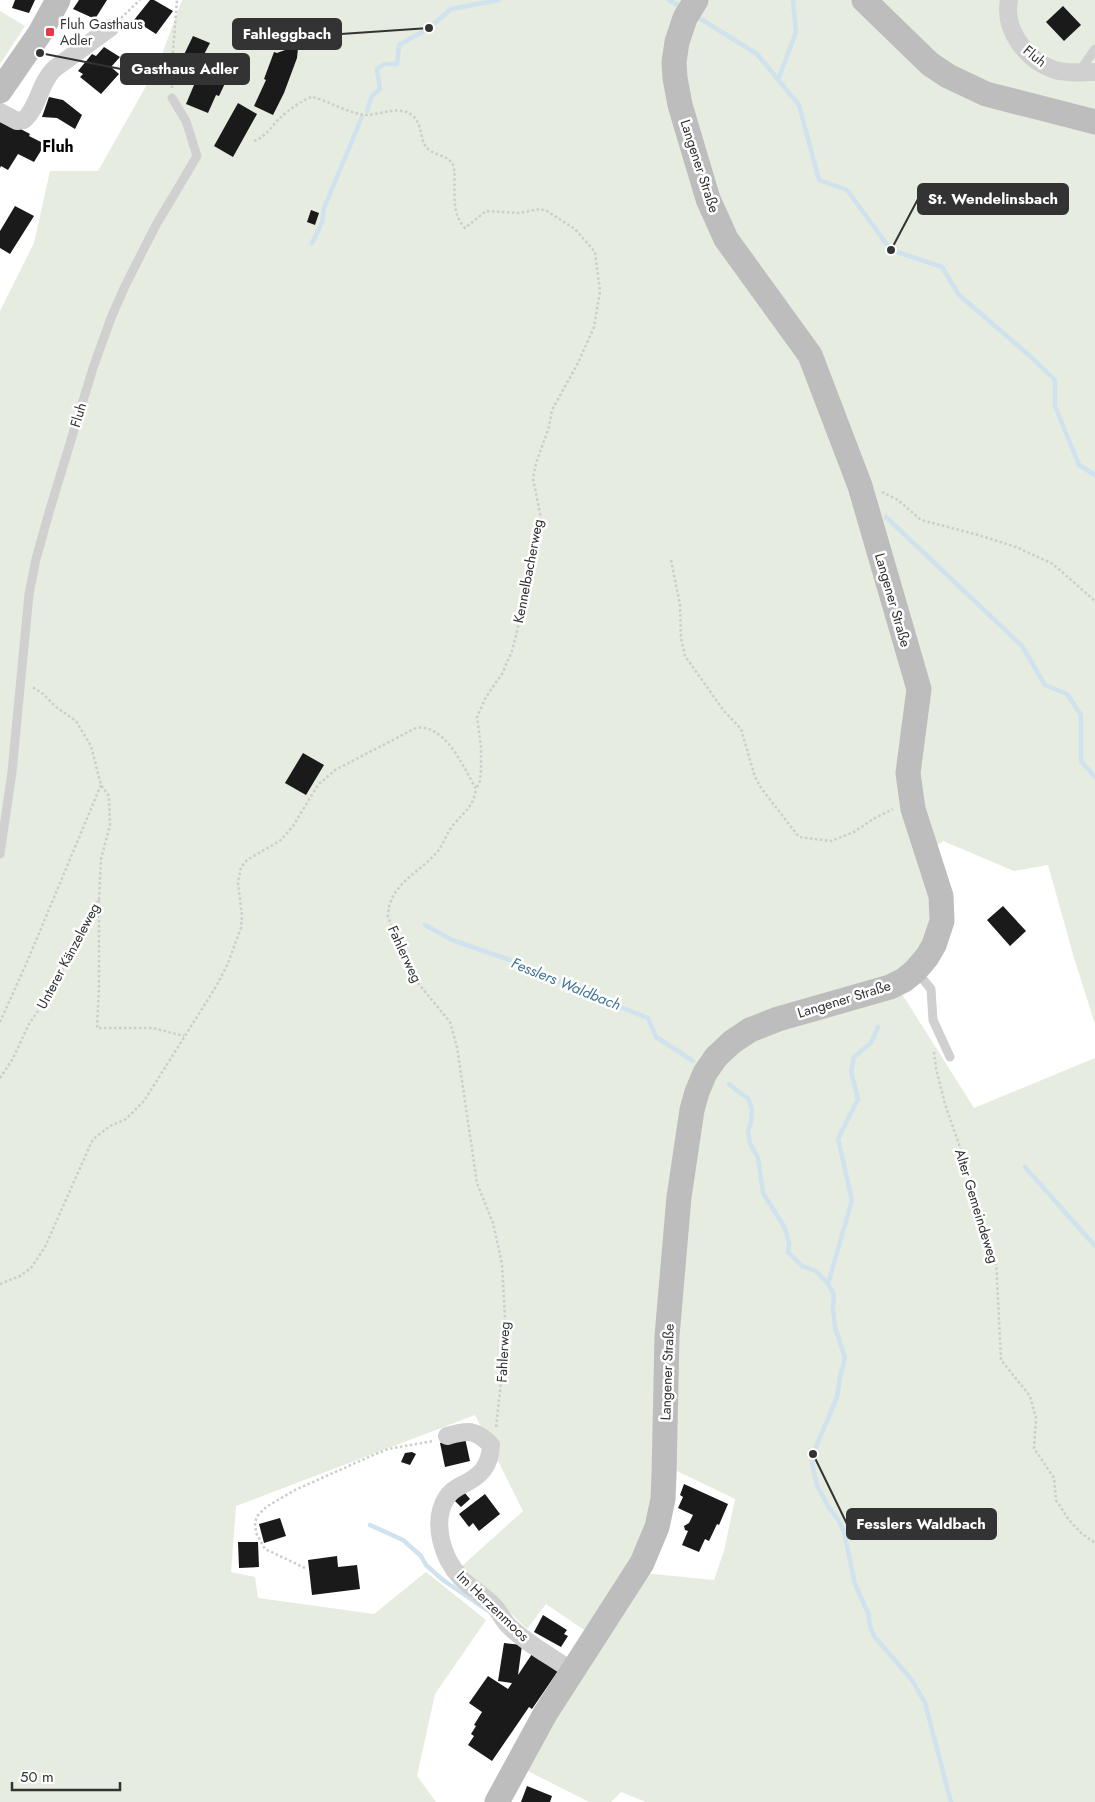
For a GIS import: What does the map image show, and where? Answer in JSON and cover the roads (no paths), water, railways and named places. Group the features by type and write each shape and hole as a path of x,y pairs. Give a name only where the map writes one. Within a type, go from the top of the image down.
{"main road":[{"path":"0,91 40,33 58,0"},
{"name":"Langener Straße","path":"497,1802 545,1714 642,1563 654,1538 660,1514 664,1475 667,1336 676,1226 685,1149 692,1110 696,1092 705,1073 716,1057 732,1042 750,1030 778,1019 890,987 904,980 927,957 934,945 942,921 941,896 913,809 908,773 919,689 858,480 810,355 726,239 708,199 680,105 675,70 677,42 685,18 696,0"},
{"path":"864,0 930,64 948,76 986,94 1095,122"}],"street":[{"name":"Fluh","path":"1009,0 1008,19 1013,32 1027,53 1046,66 1058,71 1087,72"},
{"path":"0,112 17,120 24,120 33,110 46,76 110,28"},
{"name":"Im Herzenmoos","path":"447,1436 470,1432 481,1436 491,1445 487,1466 481,1474 453,1490 447,1497 440,1514 438,1524 441,1538 451,1563 464,1580 494,1605 508,1625 529,1642 572,1671"}],"lane":[{"path":"1087,72 1095,49"},
{"name":"Fluh","path":"0,854 12,772 29,594 36,558 68,446 95,360 111,318 140,255 197,156 186,121 172,98"},
{"path":"915,971 931,989 933,1020 950,1057"}],"waterway":[{"path":"367,111 372,96 380,89 377,69 384,64 397,64 399,45 429,28 451,9 499,0"},
{"path":"669,0 683,8"},
{"path":"778,80 796,32 793,0"},
{"path":"696,16 757,54 799,105 819,180 847,190 891,250 942,267 959,295 1055,380 1055,406 1079,465 1095,475"},
{"path":"312,243 322,222 324,208 362,117"},
{"path":"886,517 1022,646 1045,685 1067,694 1081,715 1081,761 1095,777"},
{"name":"Fesslers Waldbach","path":"425,925 452,940 510,960 555,980 597,994 615,1005 648,1018 656,1037 693,1061"},
{"path":"828,1284 852,1200 838,1139 858,1099 851,1071 854,1057 871,1043 878,1027"},
{"name":"Fesslers Waldbach","path":"729,1084 748,1098 752,1109 748,1131 750,1143 758,1158 763,1193 785,1228 789,1243 788,1252 802,1266 816,1271 834,1294 835,1327 845,1358 837,1397 813,1454 812,1464 817,1485 844,1532 855,1584 868,1613 874,1636 912,1680 925,1703 951,1802"},
{"path":"1025,1167 1095,1246"},
{"path":"370,1525 403,1540 443,1580 487,1610"}],"place":[{"name":"Fahleggbach","path":"429,28"},
{"name":"Fluh Gasthaus Adler","path":"50,32"},
{"name":"Gasthaus Adler","path":"40,53"},
{"name":"St. Wendelinsbach","path":"891,250"},
{"name":"Fesslers Waldbach","path":"813,1454"}],"district":[{"name":"Fluh","path":"58,146"}]}
